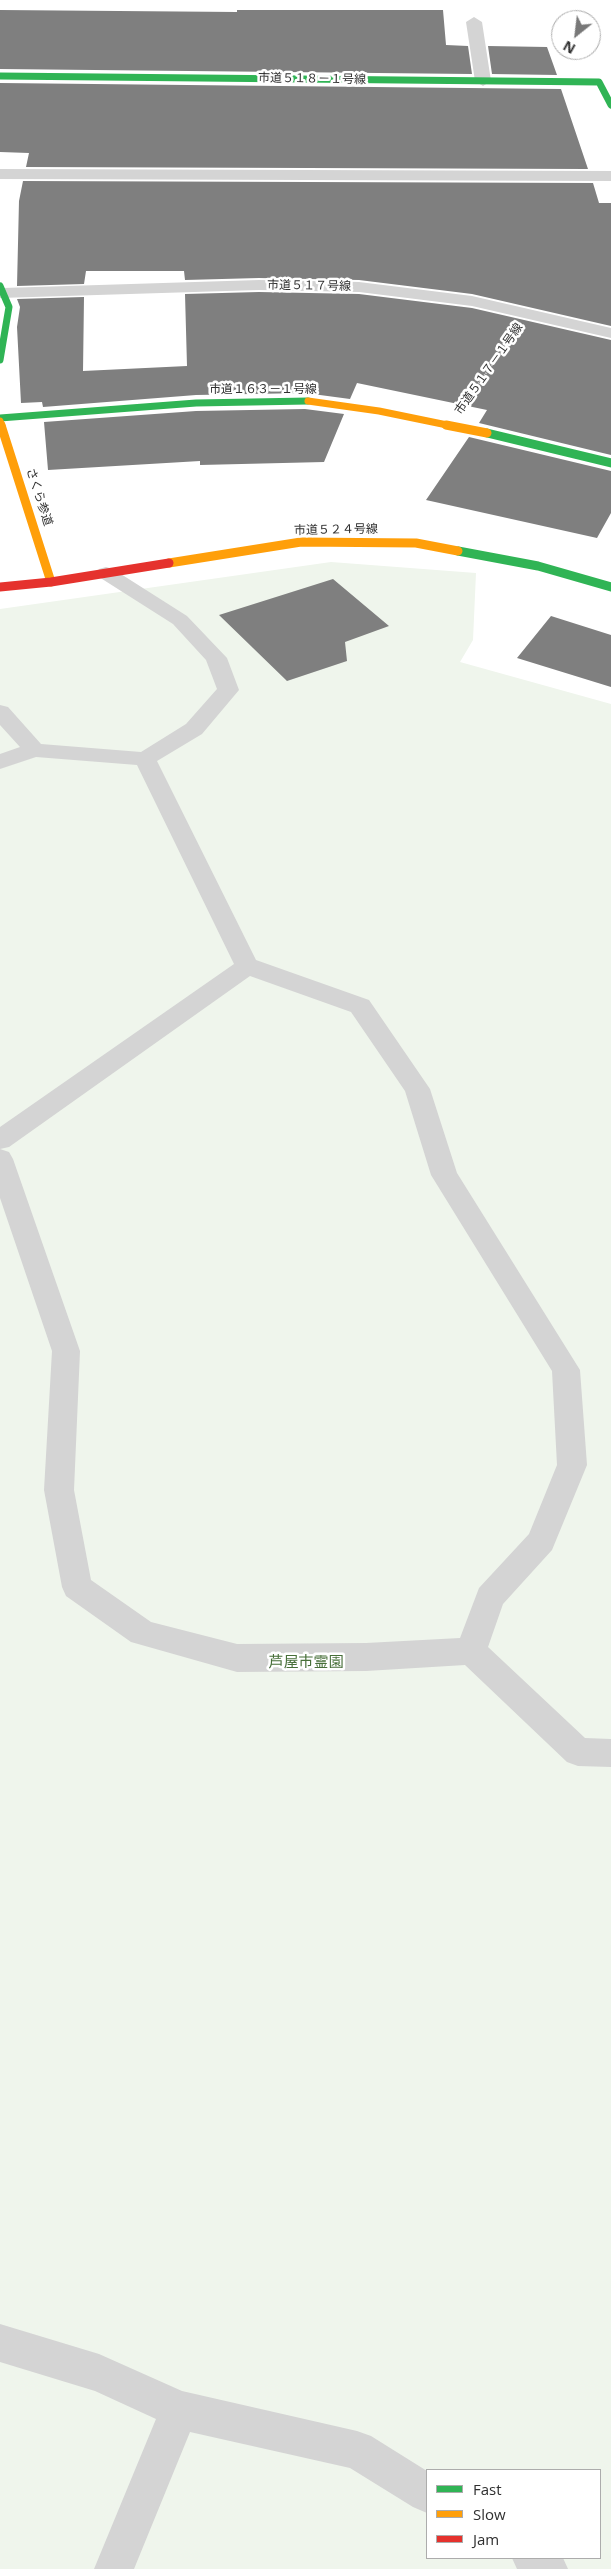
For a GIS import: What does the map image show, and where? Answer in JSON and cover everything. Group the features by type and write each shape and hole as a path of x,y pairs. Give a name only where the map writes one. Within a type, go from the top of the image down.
{"street":[{"path":"474,22 483,81"},
{"name":"市道５１８－１号線","path":"0,76 599,82 611,105"},
{"path":"0,174 611,176"},
{"name":"市道５１７号線","path":"2,290 259,285 359,287 472,301 611,332"},
{"path":"0,360 9,307 2,290"},
{"name":"市道１６３－１号線","path":"0,420 196,404 305,401 379,411 450,425 611,463"},
{"name":"さくら参道","path":"0,420 51,582"},
{"name":"市道５２４号線","path":"0,587 51,582 301,542 416,543 538,566 611,587"},
{"path":"0,762 34,750 145,759 194,729 228,690 216,658 180,620 106,573"},
{"path":"0,712 34,750"},
{"path":"145,759 248,966 360,1006 417,1088 444,1175 566,1370 572,1465 541,1541 490,1597 471,1651"},
{"path":"0,1140 248,966"},
{"path":"0,1159 66,1351 59,1490 77,1587 142,1633 238,1658 366,1657 471,1651 578,1752 611,1753"},
{"path":"0,2343 99,2373 179,2410 357,2450 426,2492"},
{"path":"114,2569 179,2410"},
{"path":"533,2559 548,2569"}],"path":[{"name":"市道５１７－１号線","path":"450,425 528,314"}],"green space":[{"name":"芦屋市霊園","path":"331,562 476,573 473,640 460,662 611,704 611,2569 0,2569 0,609"}],"building":[{"path":"0,10 237,12 237,10 443,10 446,45 468,46 472,74 0,69"},
{"path":"488,46 547,47 557,75 492,74"},
{"path":"0,83 561,89 588,169 26,167 29,153 0,152"},
{"path":"23,181 593,183 599,203 611,203 611,326 472,294 359,280 259,278 185,280 184,271 86,271 84,284 17,286 19,201"},
{"path":"259,292 359,294 472,308 611,340 611,455 479,423 487,410 357,383 350,399 305,393 196,395 43,407 42,402 21,403 17,327 20,307 17,299 84,297 83,371 187,366 185,294"},
{"path":"305,409 344,414 324,462 200,465 200,461 48,470 44,422 196,411"},
{"path":"469,437 611,471 611,513 597,538 426,500"},
{"path":"333,579 389,626 345,642 347,661 287,681 219,615"},
{"path":"551,616 611,635 611,687 517,658"}],"traffic: fast":[{"path":"0,76 599,82 611,105"},
{"path":"0,286 9,307 0,360"},
{"path":"0,418 196,403 308,401"},
{"path":"487,433 611,463"},
{"path":"458,551 538,566 611,587"}],"traffic: slow":[{"path":"308,401 379,411 487,433"},
{"path":"0,421 51,582"},
{"path":"169,563 301,542 416,543 458,551"}],"traffic: jam":[{"path":"0,587 51,582 169,563"}]}
